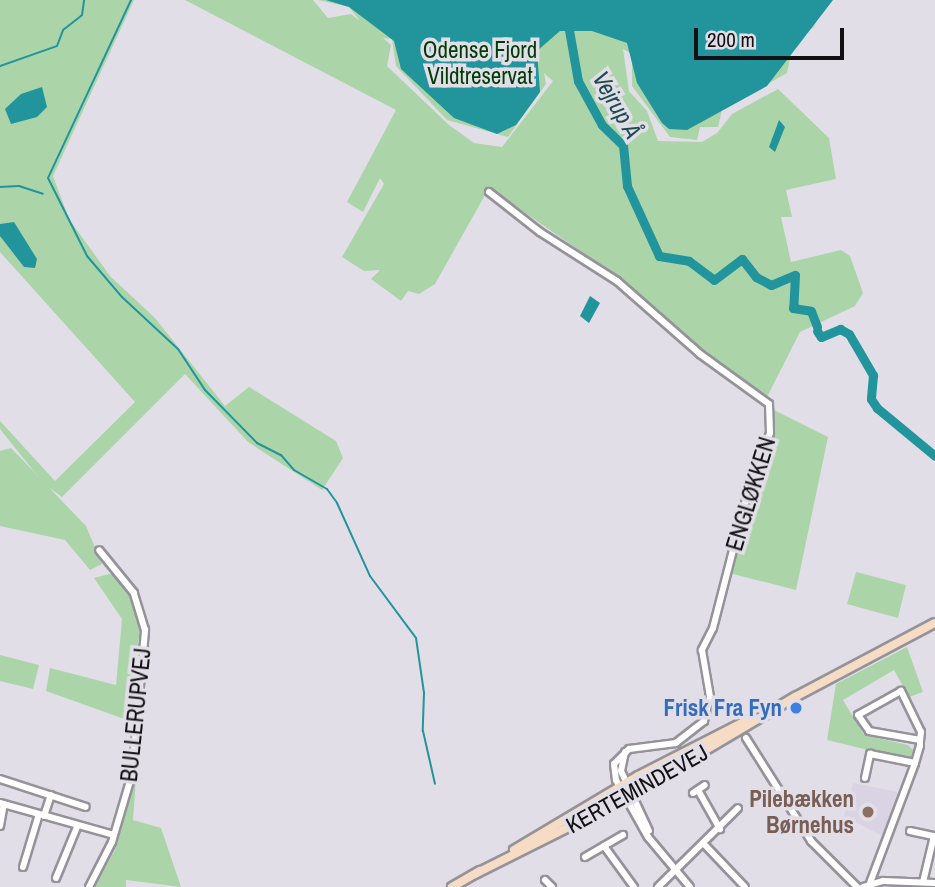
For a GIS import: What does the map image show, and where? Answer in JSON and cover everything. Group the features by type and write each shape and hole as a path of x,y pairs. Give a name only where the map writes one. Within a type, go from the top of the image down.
{"main road":[{"name":"KERTEMINDEVEJ","path":"452,887 935,623"},
{"name":"KERTEMINDEVEJ","path":"475,874 536,844 730,729 796,697"}],"street":[{"name":"ENGLØKKEN","path":"489,192 540,232 617,281 700,354 769,404 772,425 751,480 716,616 702,650 710,698 704,721 667,746 629,749 620,764 627,790"},
{"name":"BULLERUPVEJ","path":"89,887 114,835 134,762 145,630 134,593 99,550"},
{"path":"870,883 915,763 920,740 918,722 901,691 858,715 869,731 920,740"},
{"path":"746,738 811,841 856,887"},
{"path":"865,778 870,754 915,763"},
{"path":"0,779 86,807"},
{"path":"705,786 695,791 720,829"},
{"path":"627,790 653,841 690,887"},
{"path":"23,867 51,795"},
{"path":"0,826 2,803 78,827 114,835"},
{"path":"658,887 720,829 738,808"},
{"path":"55,878 78,827"},
{"path":"910,831 934,836 923,882"},
{"path":"585,857 623,835"},
{"path":"704,844 745,887"},
{"path":"604,846 634,887"},
{"path":"545,880 552,887"},
{"path":"863,887 870,883 935,883"}],"shaded area":[{"name":"Pilebækken Børnehus","path":"853,783 898,792 882,836 844,816"}],"green space":[{"path":"0,0 134,0 53,176 69,219 110,276 155,318 225,406 249,387 336,441 343,458 322,490 248,442 185,374 62,497 44,484 0,429 0,421 55,481 135,402 0,252"},
{"path":"185,0 313,0 328,18 351,14 360,21 349,7 318,0 825,0 814,27 794,41 787,73 722,110 718,127 700,127 697,140 670,137 632,86 632,54 623,49 629,91 647,111 658,141 702,142 717,133 732,114 778,89 829,138 836,179 786,190 792,217 781,217 791,262 841,250 850,256 863,293 855,306 800,332 767,397 705,354 618,277 489,188 435,284 419,294 408,291 401,301 371,279 380,270 364,271 342,257 384,184 380,178 363,212 347,202 396,110","holes":["383,38 392,39 396,66 447,120 508,137 546,84 544,73 553,81 502,147 474,143 449,125 387,66 391,45"]},
{"path":"772,409 828,437 796,590 729,573 751,488 773,434"},
{"path":"11,448 86,526 102,564 90,570 65,540 0,526 0,451"},
{"path":"856,572 906,585 898,618 847,604"},
{"path":"113,573 132,599 140,627 130,721 46,691 50,668 116,685 122,619 94,578"},
{"path":"907,647 923,692 909,697 894,670 843,700 864,735 908,745 913,750 910,760 827,740 836,684"},
{"path":"0,655 39,665 33,689 0,681"},
{"path":"136,779 133,820 161,828 181,887 126,880 126,887 95,887 115,850"}],"water":[{"name":"Odense Fjord Vildtreservat","path":"326,0 833,0 767,86 687,130 669,129 662,123 637,83 627,43 592,31 560,31 537,51 540,92 516,125 497,134 454,118 401,69 394,41 349,7"},
{"path":"42,87 47,107 37,117 11,124 5,109 21,94"},
{"path":"779,120 785,127 775,152 769,147"},
{"path":"14,222 37,259 35,268 24,267 0,236 0,224"},
{"path":"590,296 600,303 589,323 580,316"}],"waterway":[{"path":"0,66 57,46 63,30 82,15 84,0"},
{"path":"131,0 48,178 87,256 122,297 178,349 205,390 257,443 281,455 294,470 327,489 337,503 370,576 416,638 424,693 423,731 435,784"},
{"name":"Vejrup Å","path":"569,30 578,81 602,125 623,145 627,186 659,256 689,261 714,280 742,259 756,277 771,285 795,275 793,308 811,311 817,327"},
{"path":"0,187 19,186 43,194"},
{"name":"Vejrup Å","path":"817,331 821,337 840,329 849,334 873,375 871,399 877,408 935,456"}],"place":[{"name":"Frisk Fra Fyn","path":"796,708"},
{"name":"Pilebækken Børnehus","path":"868,812"}]}
